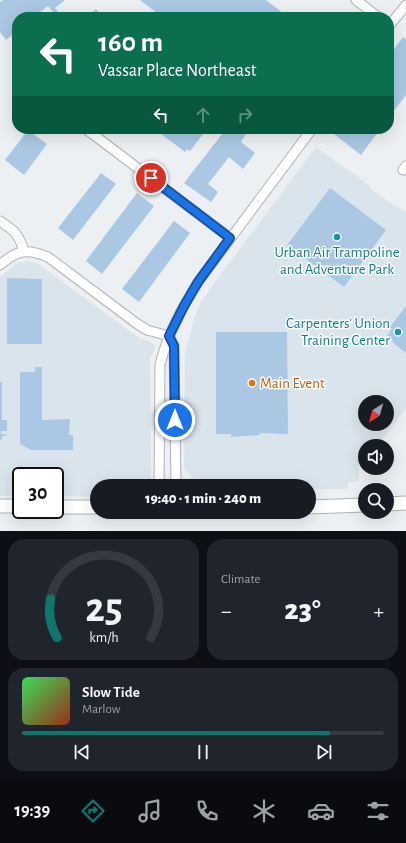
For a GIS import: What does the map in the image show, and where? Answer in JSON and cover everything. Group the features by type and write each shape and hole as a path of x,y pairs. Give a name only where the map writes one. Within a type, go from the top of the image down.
{"main road":[{"path":"394,503 406,502"},
{"path":"316,507 358,505"},
{"path":"0,506 12,506"},
{"path":"64,507 90,507"}],"street":[{"path":"356,0 372,12"},
{"path":"394,20 406,5"},
{"path":"93,134 230,238"},
{"path":"159,479 160,365 169,336 198,282 308,134"},
{"path":"0,221 20,237 24,251"},
{"path":"0,264 14,255 24,251 35,252 48,257 136,323 147,330 169,336 174,346 175,479"}],"shaded area":[{"path":"316,147 369,185 370,188 387,201 406,212 406,408 394,424 394,395 358,395 358,431 389,431 383,439 358,439 359,481 348,483 348,489 316,489 316,479 195,479 184,469 185,353 200,304"},
{"path":"27,261 37,263 139,338 151,342 154,345 155,349 150,358 151,479 90,479 90,497 64,496 64,467 12,467 12,496 0,496 0,277 17,263"}],"building":[{"path":"3,0 65,0 55,8 58,11 57,12 53,12 48,6 40,12 12,12 12,35 6,40 0,32 0,2"},
{"path":"140,0 266,0 282,12 156,12"},
{"path":"403,37 406,40 406,95 394,111 394,49"},
{"path":"25,134 33,134 47,144 24,175 5,160"},
{"path":"161,134 203,134 190,151 187,149 185,152"},
{"path":"222,134 246,134 241,142 255,153 243,169 229,157 208,184 218,192 211,202 184,183"},
{"path":"334,134 376,134 361,155"},
{"path":"101,173 116,184 73,240 58,228"},
{"name":"Urban Air Trampoline and Adventure Park","path":"330,188 386,230 344,287 287,245"},
{"path":"137,193 154,206 102,274 86,261"},
{"path":"174,221 190,233 139,302 122,289"},
{"path":"7,278 42,279 42,344 7,344"},
{"name":"Carpenters' Union Training Center","path":"406,306 406,353 387,336 392,329 390,327"},
{"name":"Main Event","path":"216,332 287,332 288,434 260,433 260,435 231,437 231,434 216,434"},
{"path":"35,367 42,367 42,420 70,419 69,435 73,435 73,450 31,450 20,444 20,372 35,372"},
{"path":"0,382 2,382 2,420 7,420 7,431 1,431 1,434 8,435 3,436 0,441"}],"place":[{"name":"Urban Air Trampoline and Adventure Park","path":"337,237"},
{"name":"Carpenters' Union Training Center","path":"398,332"},
{"name":"Main Event","path":"252,383"}],"route":[{"path":"151,178 230,238 198,282 169,336 174,346 175,420"}]}
